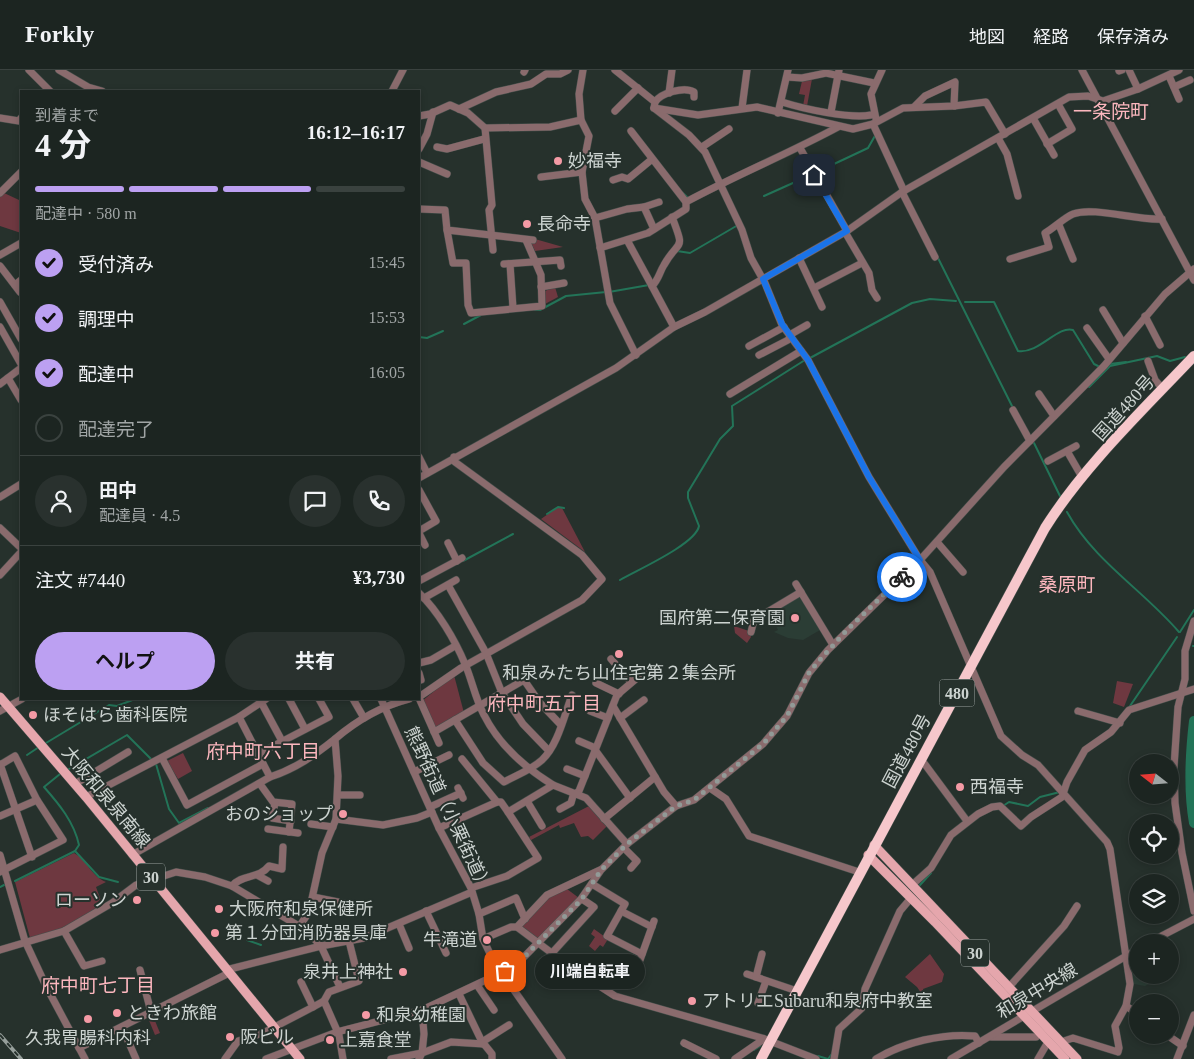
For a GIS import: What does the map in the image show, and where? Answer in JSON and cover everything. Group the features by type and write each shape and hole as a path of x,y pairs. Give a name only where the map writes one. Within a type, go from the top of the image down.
{"highway":[{"name":"国道480号","path":"761,1059 767,1040 797,991 868,855 1045,528 1061,502 1194,356"}],"main road":[{"name":"大阪和泉泉南線","path":"0,697 86,797 300,1059"},
{"name":"30","path":"874,846 1008,988 1048,1042 1065,1059"},
{"name":"30","path":"868,855 1028,1014 1061,1042 1077,1059"}],"street":[{"path":"29,70 49,90"},
{"path":"59,70 88,87 98,90"},
{"path":"393,90 403,70"},
{"path":"459,109 496,92 531,84 546,74 560,74 568,70"},
{"path":"583,70 579,94 581,120 589,136 582,172 584,199 595,218 610,303 636,355"},
{"path":"615,70 638,88 654,105 702,147 705,160 742,230 751,258 763,279 784,327 822,384 869,477 920,560 930,572 1001,736 1022,756 1038,765 1107,842 1110,849 1130,984 1126,1006 1115,1026 1118,1052 1073,1038 1061,1042"},
{"path":"669,93 672,70"},
{"path":"742,108 747,70"},
{"path":"882,70 874,83 871,94 875,123 903,192 935,257"},
{"path":"267,1059 337,1032 422,1010 477,985 521,960 582,899 601,870 626,846 676,806 694,800 710,788 748,758 769,738 787,716 809,673 833,646 920,560 1030,441 1109,360 1165,294 1193,274 1096,99 1082,70"},
{"path":"1129,70 1138,89"},
{"path":"420,477 636,355 674,327 846,232 903,192 1058,104 1078,95 1102,102 1138,89 1179,70"},
{"path":"778,112 782,102 787,73 802,78 838,72 874,83"},
{"path":"831,112 838,72"},
{"path":"1169,76 1173,91 1179,100"},
{"path":"1173,91 1190,80"},
{"path":"914,107 925,96 955,82 954,106"},
{"path":"615,111 638,88"},
{"path":"654,105 662,94 690,90 694,92 694,97"},
{"path":"782,102 802,108 871,115"},
{"path":"654,105 698,114 757,107 853,129 875,123 903,108 954,106 986,102 1005,134"},
{"path":"1047,144 1072,129 1058,104"},
{"path":"420,116 450,105 468,113 485,128 550,127 581,120"},
{"path":"420,147 427,134 433,112"},
{"path":"0,118 19,121 20,120"},
{"path":"1033,118 1054,155"},
{"path":"686,202 719,184 800,148 838,127"},
{"path":"485,128 484,139 492,205 489,210 493,250"},
{"path":"702,147 723,138 729,129"},
{"path":"600,248 654,229 686,209 686,202 651,160 631,131"},
{"path":"998,138 1007,154 1018,196"},
{"path":"437,147 447,149 484,139"},
{"path":"800,148 862,262 870,273 872,290 878,298"},
{"path":"613,180 622,177 628,179 651,160"},
{"path":"420,163 432,171 448,174"},
{"path":"541,177 582,172"},
{"path":"0,193 20,173"},
{"path":"595,218 659,202"},
{"path":"644,207 654,229"},
{"path":"420,209 445,210 446,230 453,263 466,263 468,304 471,313 542,306 541,275 530,240 446,230"},
{"path":"1010,259 1020,252 1049,247 1045,233 1073,214 1088,212 1162,219"},
{"path":"652,286 658,280 663,266 680,244 672,217"},
{"path":"1059,225 1070,246 1073,259"},
{"path":"627,240 674,327"},
{"path":"0,255 20,245"},
{"path":"799,258 822,307"},
{"path":"513,308 507,264 560,260 561,266"},
{"path":"814,288 862,262"},
{"path":"0,266 20,292"},
{"path":"15,285 20,281"},
{"path":"541,287 561,286"},
{"path":"0,302 20,337"},
{"path":"1103,310 1123,342"},
{"path":"1145,316 1160,345"},
{"path":"762,351 807,325"},
{"path":"0,327 20,362"},
{"path":"749,346 784,327"},
{"path":"1087,328 1101,344 1109,360"},
{"path":"733,391 752,378 801,351"},
{"path":"1148,361 1156,380 1163,389"},
{"path":"0,384 20,369"},
{"path":"8,378 20,398"},
{"path":"1044,397 1054,416"},
{"path":"1013,410 1030,441"},
{"path":"1048,461 1076,446"},
{"path":"1067,451 1082,478"},
{"path":"420,696 486,653 582,600 602,579 582,555 455,462 454,457"},
{"path":"420,459 427,473"},
{"path":"0,497 20,485"},
{"path":"420,492 436,521 420,531"},
{"path":"0,528 20,549"},
{"path":"420,534 425,545"},
{"path":"937,542 963,572"},
{"path":"420,580 429,572 460,560 451,546"},
{"path":"0,575 20,551"},
{"path":"456,580 422,596 430,604 466,665 480,706 494,732 506,748 529,769 553,785 586,798 637,861 630,868"},
{"path":"796,584 833,646"},
{"path":"448,585 486,653 502,693 523,724 549,752"},
{"path":"751,632 754,620 801,592"},
{"path":"1194,621 1185,651 1182,693 1178,707 1174,767 1175,803 1182,853 1194,911"},
{"path":"424,664 455,646"},
{"path":"611,659 631,682"},
{"path":"560,809 571,803 573,796 577,794 619,694 644,672"},
{"path":"434,732 524,680 540,703 561,725"},
{"path":"596,683 619,694"},
{"path":"912,885 931,868 951,835 967,821 992,807 1001,807 1021,826 1031,817 1062,797 1075,766 1086,750 1120,723 1129,710 1194,689"},
{"path":"455,720 474,751 499,779 504,782 529,769 549,752 572,695"},
{"path":"420,699 440,743"},
{"path":"0,711 20,700"},
{"path":"86,797 239,717 263,700 282,741"},
{"path":"289,700 305,729"},
{"path":"258,754 328,717 320,700"},
{"path":"354,700 364,718"},
{"name":"熊野街道（小栗街道）","path":"381,700 439,828 472,890 479,914 483,939 502,972 562,1059"},
{"path":"132,854 270,777 293,768 364,718 406,700"},
{"path":"620,718 644,700"},
{"path":"613,706 655,777 676,806"},
{"path":"1078,711 1120,723"},
{"path":"590,712 608,718"},
{"path":"239,717 270,777"},
{"path":"299,927 309,912 322,853 336,819 338,795 335,738"},
{"path":"579,740 596,750 630,798"},
{"path":"75,784 128,752"},
{"path":"414,772 441,756 450,755"},
{"path":"2,871 32,857 63,840 37,800 15,756 0,765 32,857"},
{"path":"162,758 188,805 263,764"},
{"path":"80,1048 230,969 321,946 364,938 507,876 538,858 501,802 497,802 462,759"},
{"path":"921,759 967,821"},
{"path":"567,769 585,776"},
{"path":"604,819 655,777"},
{"path":"260,784 275,803 292,804 289,832"},
{"path":"508,812 553,785"},
{"path":"710,788 726,799 745,834 859,872"},
{"path":"336,819 383,825 417,818 461,793"},
{"path":"338,795 360,795"},
{"path":"0,816 37,800"},
{"path":"527,801 542,826"},
{"path":"439,828 497,802"},
{"path":"275,803 272,818 290,821"},
{"path":"311,824 333,827"},
{"path":"268,829 298,833"},
{"path":"232,886 238,880 264,872 269,866 282,869 284,847"},
{"path":"0,855 2,871 26,941 46,986 85,1059"},
{"path":"517,927 547,895 601,870"},
{"path":"0,950 64,931 112,903 136,885 176,872 204,877 232,886 307,931 321,946 340,988"},
{"path":"257,875 268,881"},
{"path":"592,884 625,904 621,911 607,936 641,957 653,924 621,911"},
{"path":"313,896 343,903"},
{"path":"479,914 516,898 525,918"},
{"path":"834,1059 839,1029 862,1008 865,989 900,911 910,898"},
{"path":"552,953 594,907 582,899"},
{"path":"1008,988 1064,926 1077,906"},
{"path":"426,912 446,953"},
{"path":"1165,934 1194,919"},
{"path":"284,937 290,922"},
{"path":"399,924 409,948"},
{"path":"483,939 511,927 517,927 615,996 767,1040 816,1059"},
{"path":"64,931 84,966 102,961"},
{"path":"225,1059 238,1042 263,1033 324,1001 329,992 359,981 349,941"},
{"path":"756,977 762,954"},
{"name":"和泉中央線","path":"951,1059 1127,955"},
{"path":"140,970 139,978 151,1012"},
{"path":"747,974 797,991"},
{"path":"758,1003 766,981"},
{"path":"301,982 313,1007"},
{"path":"477,985 490,1008"},
{"path":"459,994 482,1043 492,1054 492,1059"},
{"path":"324,1001 337,1032 343,1059"},
{"path":"420,1056 424,1034 422,1010"},
{"path":"1177,1059 1194,1015"},
{"path":"392,1059 420,1056 451,1042 482,1043 509,1025"},
{"path":"122,1027 136,1059"},
{"path":"876,1059 894,1050 946,1036 975,1036 979,1043"},
{"path":"988,1037 1036,1037"},
{"path":"735,1059 767,1040"},
{"path":"1038,1059 1048,1042"},
{"path":"684,1043 716,1059"},
{"path":"1179,1043 1183,1046"}],"shaded area":[{"path":"812,79 807,106 803,106 805,95 799,94 802,81"},
{"path":"2,192 20,200 20,233 0,226 0,194"},
{"path":"535,239 563,247 535,251 531,243"},
{"path":"555,287 558,297 545,304 545,291"},
{"path":"558,507 562,508 585,552 541,519"},
{"name":"国府第二保育園","path":"801,598 820,630 803,640 788,638 774,632 778,630 776,626 781,624 774,612"},
{"path":"734,626 749,631 751,637 747,643 735,633"},
{"path":"454,675 464,713 435,730 422,701"},
{"path":"1117,681 1133,684 1124,707 1113,703"},
{"path":"183,753 192,771 178,779 167,761"},
{"path":"589,806 607,826 593,840 588,836 581,837 574,823 560,828 559,825 531,840 529,837"},
{"path":"74,853 96,876 106,882 96,887 103,906 64,928 30,938 15,882"},
{"path":"567,889 579,898 539,941 522,926 548,897"},
{"path":"594,929 608,939 603,947 600,945 595,951 589,946 595,937 591,934"},
{"path":"551,954 559,960 547,975 542,970 538,974 535,971"},
{"path":"930,954 944,974 942,982 923,989 925,999 917,987 905,977"},
{"path":"562,963 571,970 555,983 550,978"},
{"path":"153,1016 160,1033 155,1035 148,1018"}],"waterway":[{"path":"817,172 868,148 876,134"},
{"path":"764,196 813,174"},
{"path":"682,192 688,198"},
{"path":"677,251 690,253 738,225"},
{"path":"938,258 1013,408"},
{"path":"609,292 649,285"},
{"path":"535,310 540,310 566,296 606,292"},
{"path":"810,358 912,303 930,299 956,301"},
{"path":"965,302 994,302 1018,351 1026,351 1061,332 1073,330 1094,364 1100,367"},
{"path":"464,324 481,315"},
{"path":"420,337 427,338 443,331"},
{"path":"1089,387 1110,366 1157,356 1170,361 1185,357"},
{"path":"620,580 677,548 688,541 695,533 699,526 688,498 688,492 720,439 733,426 732,406 805,360"},
{"path":"1110,364 1126,362"},
{"path":"1034,443 1060,496"},
{"path":"547,514 558,507 564,508"},
{"path":"1067,512 1091,546 1179,632"},
{"path":"463,561 513,534"},
{"path":"1180,632 1194,610"},
{"path":"1130,706 1177,637"},
{"path":"46,743 109,705 117,706 132,700"},
{"path":"1194,721 1190,772 1194,823"},
{"path":"69,769 127,735 152,760"},
{"path":"27,755 39,747"},
{"path":"156,764 169,809 179,823 208,808"},
{"path":"15,881 75,851 79,845 70,821 44,787 60,774"},
{"path":"1003,806 1009,802 1028,806 1040,797 1060,792"},
{"path":"75,851 99,877 118,882"},
{"path":"920,885 931,873"},
{"path":"0,887 4,885"},
{"path":"247,940 261,945"},
{"path":"754,1050 760,1046"},
{"path":"828,1059 831,1055"},
{"path":"818,1056 828,1059"}],"railway":[{"path":"0,1035 21,1059"}],"way so far":[{"path":"505,971 521,960 581,900 601,870 627,844 676,806 694,800 763,744 787,716 809,673 817,663 847,630 902,577"}],"place":[{"name":"妙福寺","path":"558,161"},
{"name":"長命寺","path":"527,224"},
{"name":"国府第二保育園","path":"795,618"},
{"name":"和泉みたち山住宅第２集会所","path":"619,654"},
{"name":"ほそはら歯科医院","path":"33,715"},
{"name":"西福寺","path":"960,787"},
{"name":"おのショップ","path":"343,814"},
{"name":"ローソン","path":"137,900"},
{"name":"大阪府和泉保健所","path":"219,909"},
{"name":"第１分団消防器具庫","path":"215,933"},
{"name":"牛滝道","path":"487,940"},
{"name":"川端自転車","path":"505,971"},
{"name":"泉井上神社","path":"403,972"},
{"name":"アトリエSubaru和泉府中教室","path":"692,1001"},
{"name":"ときわ旅館","path":"117,1013"},
{"name":"和泉幼稚園","path":"366,1015"},
{"name":"久我胃腸科内科","path":"88,1019"},
{"name":"阪ビル","path":"230,1037"},
{"name":"上嘉食堂","path":"330,1040"}],"district":[{"name":"一条院町","path":"1111,111"},
{"name":"桑原町","path":"1067,584"},
{"name":"府中町五丁目","path":"544,703"},
{"name":"府中町六丁目","path":"263,751"},
{"name":"府中町七丁目","path":"98,985"}],"route":[{"path":"814,175 847,231 763,279 782,324 808,360 869,477 920,560 902,577"}]}
